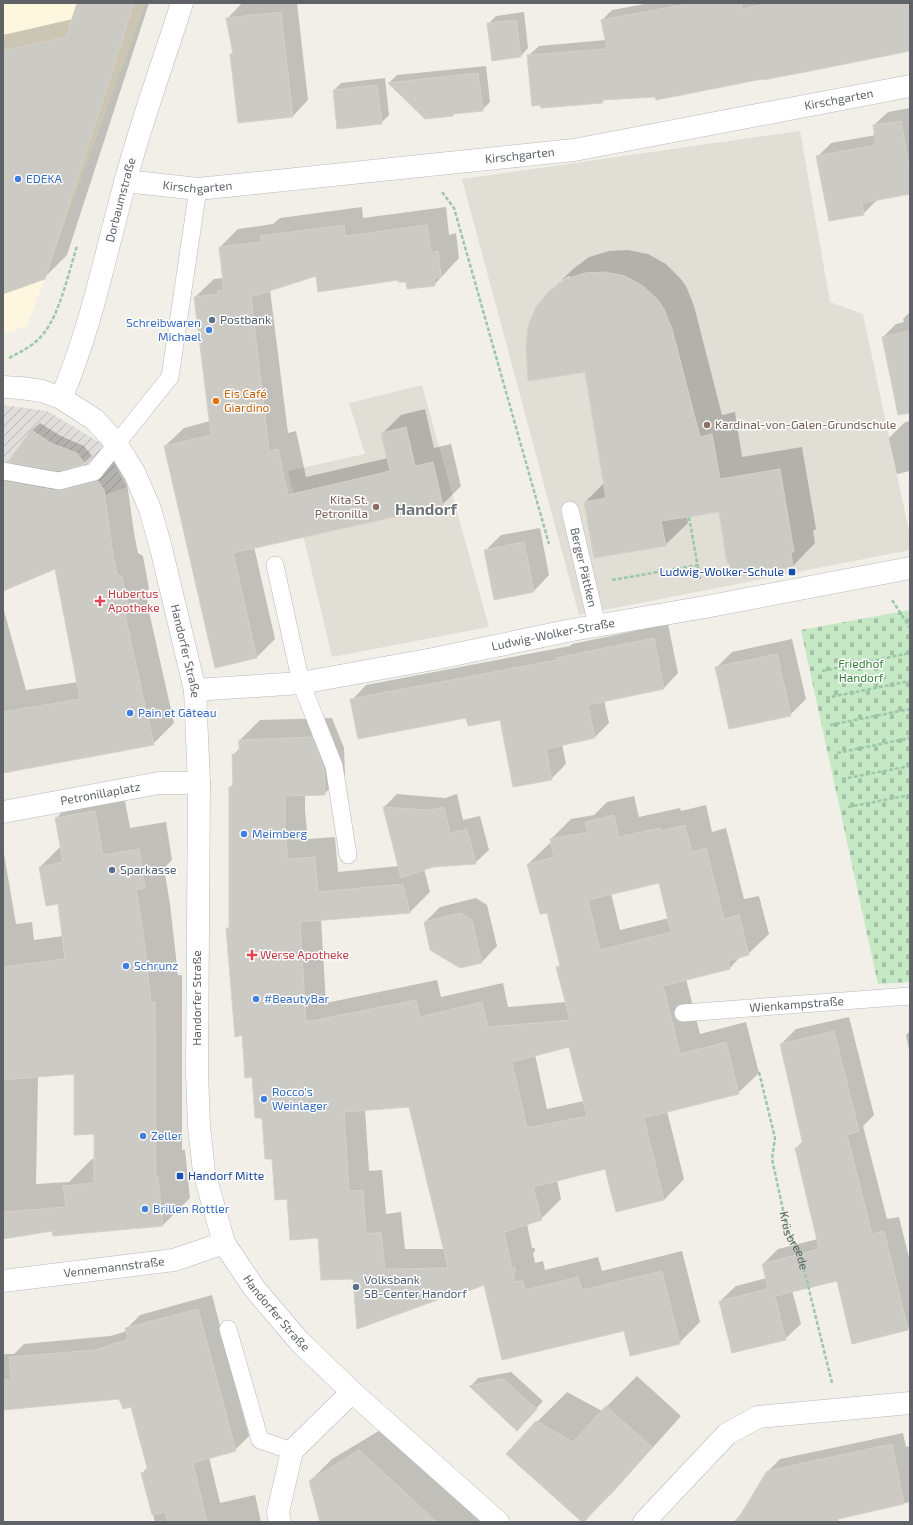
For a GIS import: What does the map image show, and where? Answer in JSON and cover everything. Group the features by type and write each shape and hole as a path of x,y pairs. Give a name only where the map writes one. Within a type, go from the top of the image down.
{"street":[{"name":"Dorbaumstraße","path":"61,398 74,367 86,330 125,181 182,3"},
{"name":"Kirschgarten","path":"125,181 198,189 574,150 910,86"},
{"name":"Handorfer Straße","path":"3,387 42,391 61,398 96,420 116,443 135,474 150,509 161,548 195,690 199,783 197,1072 199,1126 204,1172 224,1243 254,1288 298,1341 352,1392 498,1522"},
{"name":"Ludwig-Wolker-Straße","path":"195,690 301,683 910,568"},
{"name":"Petronillaplatz","path":"7,811 159,782 199,783"},
{"name":"Vennemannstraße","path":"3,1280 174,1260 224,1243"},
{"path":"280,1522 278,1512 292,1451 352,1392"},
{"path":"644,1522 727,1434 758,1417 910,1403"}],"lane":[{"path":"3,471 59,481 94,472 170,377 198,189"},
{"name":"Berger Pättken","path":"570,510 597,626"},
{"path":"275,565 301,683 334,766 348,855"},
{"name":"Wienkampstraße","path":"683,1013 910,996"},
{"path":"228,1329 260,1440 292,1451"}],"path":[{"path":"433,165 436,184 454,208 550,546"},
{"path":"3,360 28,348 44,333 54,317 78,242"},
{"path":"689,517 705,607"},
{"path":"587,585 698,565"},
{"path":"822,670 910,653"},
{"path":"826,698 910,681"},
{"path":"830,725 910,709"},
{"path":"837,753 910,738"},
{"path":"842,779 910,766"},
{"path":"848,807 910,794"},
{"name":"Krüsbreede","path":"759,1072 775,1138 772,1159 788,1233 800,1253 838,1409"}],"shaded area":[{"path":"3,3 146,3 27,326 3,334"},
{"name":"Kardinal-von-Galen-Grundschule","path":"800,131 830,302 863,314 910,536 910,550 579,615 462,179"},
{"name":"Kita St. Petronilla","path":"422,385 489,627 332,657 288,471 365,454 349,403"},
{"path":"3,405 47,411 106,446 126,487 55,513 3,527"}],"green space":[{"name":"Friedhof Handorf","path":"910,610 910,982 878,984 801,630"}],"building":[{"path":"77,3 134,3 45,279 3,294 3,51 66,37"},
{"path":"693,3 741,3 742,9 770,3 910,3 910,51 656,100 655,97 602,100 603,103 541,108 540,105 532,106 527,55 607,49 601,20"},
{"path":"281,12 293,117 238,123 230,54 233,54 226,18"},
{"path":"516,20 521,57 492,61 487,23"},
{"path":"478,73 483,111 453,114 453,116 425,119 388,83"},
{"path":"377,85 382,124 337,129 333,90"},
{"path":"901,121 910,171 910,194 862,203 864,215 829,221 816,156 876,145 873,125"},
{"path":"344,225 345,236 427,225 431,253 438,251 441,277 434,278 435,286 407,289 406,282 398,282 398,280 318,292 316,276 251,297 269,451 278,449 288,495 390,471 381,433 406,427 415,466 433,462 443,506 233,553 257,658 215,668 164,446 211,435 194,297 218,294 218,291 224,290 219,247 261,242 260,236"},
{"path":"605,272 625,276 643,286 658,300 664,309 672,329 700,437 712,434 720,479 780,469 794,552 791,552 793,567 732,578 729,563 727,563 719,512 661,521 666,546 594,558 584,502 606,498 585,372 528,381 526,345 528,326 536,307 549,291 566,279 585,273"},
{"path":"910,331 910,413 898,415 882,337"},
{"path":"31,430 53,444 77,453 85,464 59,471 8,462"},
{"path":"3,481 58,491 98,481 104,490 113,555 117,574 122,577 129,611 125,612 154,745 3,773 3,712 80,699 55,569 3,591"},
{"path":"524,542 534,592 494,600 484,550"},
{"path":"654,638 664,689 588,705 595,738 546,749 552,780 513,787 500,720 468,726 466,718 358,739 350,699 557,660 556,658"},
{"path":"777,654 791,716 729,729 715,667"},
{"path":"312,737 324,768 325,795 285,796 285,832 288,859 315,857 318,892 403,884 410,913 300,922 306,1022 416,1000 420,1017 482,1002 488,1027 570,1020 556,967 560,966 547,913 540,914 527,864 554,857 550,839 588,832 585,822 614,815 619,837 660,828 661,831 685,825 692,852 706,848 724,919 739,915 749,955 728,961 730,969 663,986 680,1054 726,1042 739,1094 644,1118 664,1200 616,1212 605,1169 533,1187 542,1220 504,1232 512,1268 515,1268 515,1272 513,1273 515,1282 523,1281 525,1290 578,1277 582,1290 662,1271 680,1344 630,1356 624,1331 502,1360 484,1285 455,1296 454,1294 357,1329 353,1279 321,1280 318,1238 290,1240 287,1199 275,1200 272,1159 265,1159 262,1118 255,1118 252,1077 245,1078 242,1035 235,1037 226,928 229,928 229,787 233,787 232,754 239,754 239,740","holes":["659,883 671,932 600,950 588,900","569,1047 587,1116 527,1128 512,1062","409,1107 448,1268 385,1269 381,1232 366,1234 363,1190 349,1191 344,1112"]},
{"path":"383,807 431,810 444,807 450,833 467,829 476,864 433,867 401,878"},
{"path":"95,811 103,855 139,849 145,888 136,890 143,932 151,1002 155,1002 156,1177 158,1177 163,1226 53,1236 52,1231 3,1239 3,1212 66,1207 63,1186 94,1183 94,1134 74,1135 74,1074 3,1080 3,967 65,959 58,904 46,906 39,867 63,862 55,818"},
{"path":"460,913 472,920 482,963 460,968 430,950 424,922"},
{"path":"834,1031 859,1131 847,1135 872,1234 884,1231 908,1330 852,1344 837,1281 775,1296 786,1340 732,1353 719,1301 768,1289 762,1264 819,1249 795,1148 803,1145 780,1044"},
{"path":"198,1309 236,1451 193,1463 207,1522 168,1522 165,1512 152,1515 141,1473 148,1471 131,1407 123,1409 119,1399 3,1410 3,1380 11,1380 9,1357 95,1350 128,1339 125,1328"},
{"path":"503,1379 537,1409 517,1431 469,1386"},
{"path":"606,1406 652,1447 584,1522 582,1522 506,1454 536,1421 573,1442"},
{"path":"892,1444 904,1504 838,1519 838,1522 736,1522 767,1471"},
{"path":"359,1450 437,1522 320,1522 309,1481"}],"place":[{"name":"EDEKA","path":"18,179"},
{"name":"Postbank","path":"212,320"},
{"name":"Schreibwaren Michael","path":"209,330"},
{"name":"Eis Café Giardino","path":"216,401"},
{"name":"Kardinal-von-Galen-Grundschule","path":"707,425"},
{"name":"Kita St. Petronilla","path":"376,507"},
{"name":"Ludwig-Wolker-Schule","path":"792,572"},
{"name":"Hubertus Apotheke","path":"100,601"},
{"name":"Pain et Gâteau","path":"130,713"},
{"name":"Meimberg","path":"244,834"},
{"name":"Sparkasse","path":"112,870"},
{"name":"Werse Apotheke","path":"252,955"},
{"name":"Schrunz","path":"126,966"},
{"name":"#BeautyBar","path":"256,999"},
{"name":"Rocco's Weinlager","path":"264,1099"},
{"name":"Zeller","path":"143,1136"},
{"name":"Handorf Mitte","path":"180,1176"},
{"name":"Brillen Rottler","path":"145,1209"},
{"name":"Volksbank SB-Center Handorf","path":"356,1287"}],"district":[{"name":"Handorf","path":"426,509"}]}
